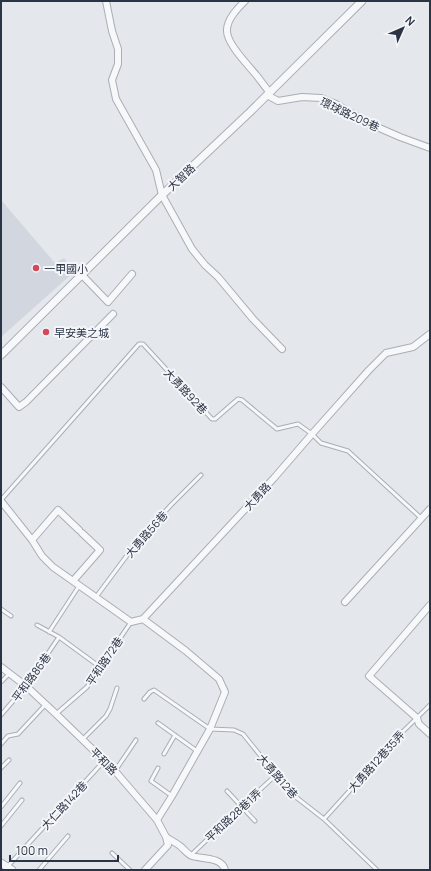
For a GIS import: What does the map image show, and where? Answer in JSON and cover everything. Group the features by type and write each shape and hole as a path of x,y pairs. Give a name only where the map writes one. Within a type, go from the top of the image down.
{"street":[{"path":"106,1 112,31 118,49 118,64 112,80 116,99 156,170 162,195 192,249 204,265 218,277 253,319 282,349"},
{"path":"244,1 230,20 227,30 229,40 241,58 258,76 269,94"},
{"name":"大智路","path":"1,355 162,195 269,94 362,1"},
{"name":"環球路209巷","path":"269,94 278,101 302,97 321,98 336,104 368,123 430,148"},
{"path":"82,275 108,302 132,274"},
{"path":"1,387 19,407 26,402 113,314"},
{"name":"大勇路","path":"143,620 274,478 369,370 386,353 413,346 430,334"},
{"path":"1,500 48,562 79,586 131,622 143,620 186,651 219,679 225,692 210,729 157,820"},
{"path":"345,602 430,509"},
{"path":"32,540 58,510 81,531 100,550 73,581"},
{"path":"430,605 369,676 417,718 418,724 430,734"},
{"name":"平和路","path":"1,667 26,686 46,704 104,762 115,771 157,820 166,837"},
{"path":"166,837 181,846 190,856 220,862 224,865 225,870"},
{"path":"145,870 168,845 166,837"}],"lane":[{"name":"大勇路92巷","path":"1,500 139,344 143,344 212,419 215,419 238,399 242,400 277,429 298,424 312,434 321,443 348,451 422,518"},
{"name":"大勇路56巷","path":"96,597 134,546 201,475"},
{"path":"49,632 79,586"},
{"path":"1,609 11,616"},
{"name":"平和路72巷","path":"56,714 87,687 131,622"},
{"path":"37,625 59,637 100,667"},
{"name":"平和路86巷","path":"1,715 26,686 59,637"},
{"path":"1,682 10,674"},
{"path":"82,740 106,716 117,688"},
{"path":"144,699 154,690 210,729"},
{"path":"1,744 8,736 18,734 46,704"},
{"name":"大勇路12巷35弄","path":"324,819 373,765 381,753 430,705"},
{"path":"158,723 197,751"},
{"name":"大勇路12巷","path":"210,729 234,730 243,734 276,775 297,798 324,819 377,870"},
{"path":"164,754 175,735"},
{"path":"115,771 136,740"},
{"path":"1,768 9,760"},
{"name":"大仁路142巷","path":"7,867 104,762"},
{"path":"158,768 151,781 172,796"},
{"name":"平和路28巷1弄","path":"190,856 276,775"},
{"path":"1,808 20,783"},
{"path":"227,791 255,822"},
{"path":"1,826 22,800"},
{"path":"39,870 68,836"},
{"path":"112,853 130,870"}],"shaded area":[{"name":"一甲國小","path":"1,200 55,263 64,258 74,272 1,337"}],"place":[{"name":"一甲國小","path":"36,268"},
{"name":"早安美之城","path":"46,332"}]}
